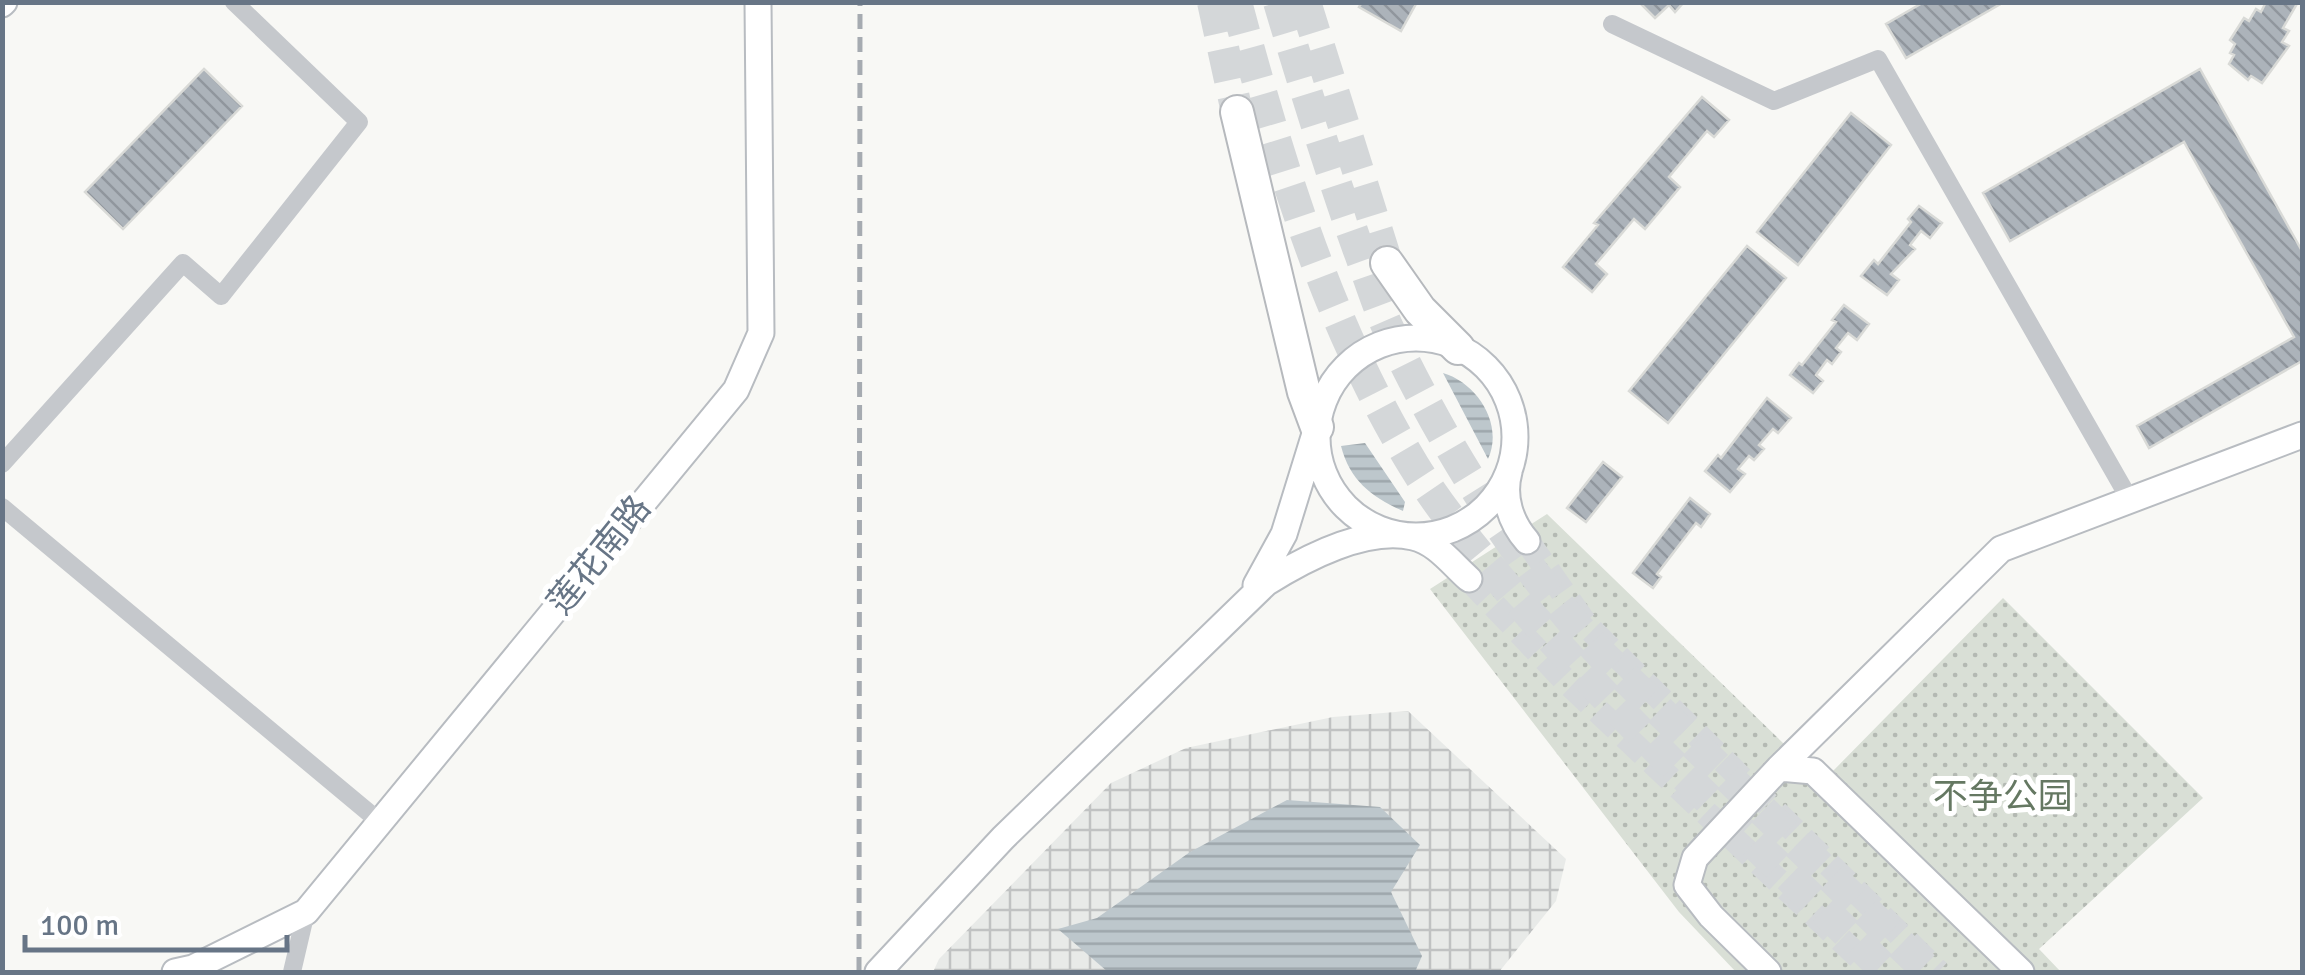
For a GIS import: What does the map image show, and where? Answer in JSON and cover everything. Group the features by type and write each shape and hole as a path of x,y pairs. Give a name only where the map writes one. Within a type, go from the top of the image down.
{"highway":[{"path":"1237,112 1304,392 1318,428"},
{"path":"1388,262 1420,310 1458,348"}],"street":[{"path":"2,464 183,263 221,296 359,122 234,2"},
{"name":"莲花南路","path":"189,971 306,912 736,390 760,334 758,2"},
{"path":"1612,24 1774,101 1878,59 2130,500"},
{"path":"1249,597 1284,534 1325,398 1339,376 1374,348 1408,338 1458,348 1480,362 1504,392 1514,424 1506,484 1512,520 1527,541"},
{"path":"1318,428 1320,462 1334,493 1358,518 1375,528 1412,536 1446,556 1469,578"},
{"path":"1768,972 1711,916 1688,885 1694,858 1778,768 2001,549 2302,434"},
{"path":"878,972 1003,838 1249,597 1312,556 1383,536 1446,531 1468,521 1492,500 1509,472"},
{"path":"2,507 380,822"},
{"path":"1778,768 1812,770 2021,972"},
{"path":"292,972 306,912"}],"shaded area":[{"path":"1443,373 1467,386 1484,407 1492,432 1488,459"},
{"path":"1365,443 1405,502 1403,511 1372,494 1350,469 1341,446"},
{"path":"1408,711 1566,859 1556,901 1499,972 933,972 939,959 1111,783 1186,748 1333,717"},
{"path":"1287,800 1380,807 1420,845 1391,892 1422,956 1415,972 1108,972 1058,929 1097,918 1190,852"}],"green space":[{"name":"不争公园","path":"1547,514 1783,743 1833,771 2003,598 2203,798 2039,949 2061,972 1736,972 1679,912 1430,589"}],"building":[{"path":"1362,2 1417,2 1401,31 1359,7"},
{"path":"1639,2 1684,2 1675,12 1669,5 1655,18"},
{"path":"1924,2 2004,2 1906,58 1886,24"},
{"path":"2266,2 2298,2 2283,28 2289,31 2282,42 2289,46 2262,83 2251,76 2248,80 2229,64 2235,44 2230,40 2244,18 2249,21"},
{"path":"204,69 242,106 123,229 85,192"},
{"path":"2200,69 2302,251 2302,361 2149,448 2137,426 2294,337 2184,142 2010,241 1983,193"},
{"path":"1702,97 1729,120 1714,137 1707,131 1669,177 1680,187 1645,229 1634,219 1596,264 1607,274 1592,292 1563,267 1598,225 1594,223"},
{"path":"1851,113 1891,145 1798,265 1757,232"},
{"path":"1919,206 1942,223 1930,238 1921,231 1910,245 1915,249 1891,274 1899,280 1887,295 1861,276 1874,260 1878,264"},
{"path":"1747,246 1786,278 1668,423 1629,391"},
{"path":"1844,305 1869,324 1857,340 1848,333 1836,348 1841,352 1832,364 1827,360 1816,375 1823,381 1813,393 1790,375 1836,322 1832,320"},
{"path":"1767,398 1791,418 1778,433 1773,429 1759,445 1764,449 1754,460 1749,456 1738,469 1745,474 1730,492 1705,471 1718,455 1721,458"},
{"path":"1603,462 1622,477 1586,522 1567,508"},
{"path":"1690,498 1710,514 1701,527 1696,523 1657,574 1661,577 1653,588 1633,573"}],"tunnel":[{"path":"1213,2 1237,112"},
{"path":"1236,2 1288,182 1331,299 1383,412 1426,484 1451,520 1563,652 1887,972"},
{"path":"1279,2 1383,317 1432,414 1482,499 1539,579 1602,655 1929,972"},
{"path":"1305,2 1387,263"},
{"path":"1527,541 1586,625 1938,972"},
{"path":"1469,579 1564,679 1875,972"}],"railway":[{"path":"859,972 860,2"}]}
